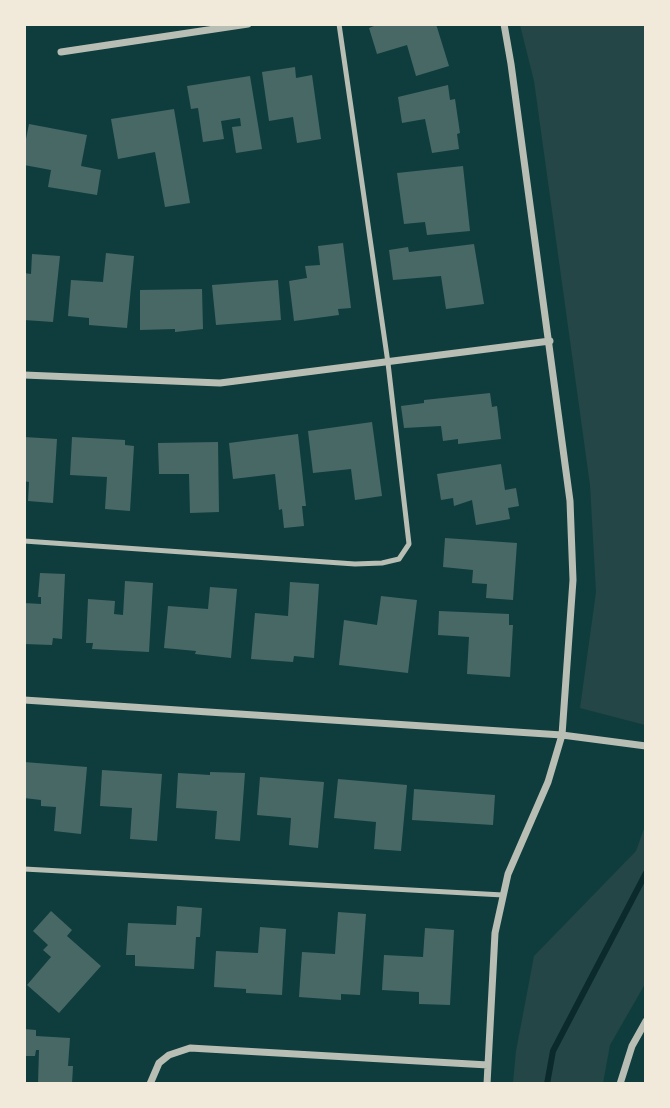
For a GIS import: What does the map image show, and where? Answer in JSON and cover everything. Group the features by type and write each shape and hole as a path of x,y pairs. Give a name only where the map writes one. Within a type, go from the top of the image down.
{"street":[{"path":"61,52 248,24"},
{"path":"487,1083 495,933 508,874 548,782 562,735 573,580 570,501 550,341 512,64 503,24"},
{"path":"24,375 220,383 550,341"},
{"path":"24,700 562,735 646,746"},
{"path":"620,1083 632,1046 646,1021"},
{"path":"150,1083 159,1063 169,1055 190,1048 488,1065"}],"lane":[{"path":"24,541 355,564 399,559 409,544 388,363 339,24"},
{"path":"24,869 503,895"}],"shaded area":[{"path":"520,25 645,25 645,725 580,708 596,592 590,485 534,81"},
{"path":"645,826 645,984 610,1045 603,1083 513,1083 516,1051 534,956 636,851"}],"building":[{"path":"379,24 436,24 449,66 416,76 407,45 377,54 369,28"},
{"path":"295,67 296,78 312,75 321,139 297,143 293,117 269,121 262,72"},
{"path":"250,76 262,149 236,153 232,127 241,126 240,118 221,121 224,139 203,142 198,108 191,109 187,86"},
{"path":"448,85 450,100 455,99 460,133 457,134 459,149 432,153 425,119 402,123 398,97"},
{"path":"174,109 190,203 165,207 155,152 118,159 111,119"},
{"path":"29,124 87,135 81,166 101,170 97,195 48,187 51,170 24,165"},
{"path":"463,166 470,231 427,235 425,222 404,224 397,173"},
{"path":"343,243 351,308 338,309 339,315 294,321 289,281 307,278 305,266 320,265 318,246"},
{"path":"474,244 484,304 446,309 441,276 393,280 389,250 408,247 409,252"},
{"path":"106,253 134,256 127,328 89,325 89,318 68,316 71,280 103,282"},
{"path":"32,254 60,256 53,322 24,320 24,273 31,274"},
{"path":"278,280 281,320 216,325 212,285"},
{"path":"202,289 203,329 175,332 175,329 140,330 140,290"},
{"path":"490,393 492,407 497,406 501,439 458,444 458,439 443,441 441,426 404,428 401,406 424,403 424,400"},
{"path":"372,422 382,496 355,500 351,469 313,473 308,431"},
{"path":"298,434 306,506 302,506 304,526 284,528 275,474 233,479 229,443"},
{"path":"24,437 57,439 53,503 28,501 29,482 24,481"},
{"path":"72,437 125,440 125,445 134,446 130,511 105,509 107,477 70,475"},
{"path":"218,442 219,512 190,513 189,474 159,474 158,443"},
{"path":"501,464 505,490 516,488 519,506 508,508 510,519 476,525 472,500 454,506 453,498 441,500 437,474"},
{"path":"445,538 517,543 513,600 486,598 487,584 472,583 473,570 443,567"},
{"path":"40,573 65,574 62,639 53,638 52,645 24,644 24,603 41,604 41,597 38,597"},
{"path":"125,581 153,583 149,652 92,649 93,643 86,643 88,599 115,601 114,614 123,615"},
{"path":"290,582 319,584 314,658 294,656 293,662 251,659 255,613 288,616"},
{"path":"210,587 237,589 231,658 164,648 168,606 208,609"},
{"path":"381,596 417,600 408,673 339,665 344,620 377,625"},
{"path":"439,611 509,614 509,625 513,625 510,677 467,674 469,637 438,635"},
{"path":"24,762 87,767 81,834 54,831 56,807 41,806 41,800 24,798"},
{"path":"102,770 162,774 157,841 130,839 132,808 100,806"},
{"path":"210,772 245,773 240,841 215,839 217,811 176,808 178,773 210,775"},
{"path":"260,777 324,782 318,848 289,845 291,818 257,815"},
{"path":"338,779 407,785 401,851 374,849 376,822 334,818"},
{"path":"414,789 495,795 493,825 412,820"},
{"path":"177,906 202,908 200,937 196,937 194,969 135,966 135,955 126,955 128,923 176,925"},
{"path":"51,911 72,930 67,936 101,966 59,1013 27,985 51,957 43,950 48,945 33,931"},
{"path":"338,912 366,914 360,995 341,994 341,1000 299,997 302,952 335,954"},
{"path":"260,927 286,929 282,995 246,993 246,989 214,987 216,951 258,953"},
{"path":"425,928 454,930 450,1005 419,1004 419,992 382,990 384,955 423,957"},
{"path":"24,1029 36,1030 36,1036 70,1038 68,1066 73,1066 72,1084 38,1084 39,1050 36,1050 35,1056 24,1056"}],"waterway":[{"path":"547,1084 553,1051 646,873"}]}
